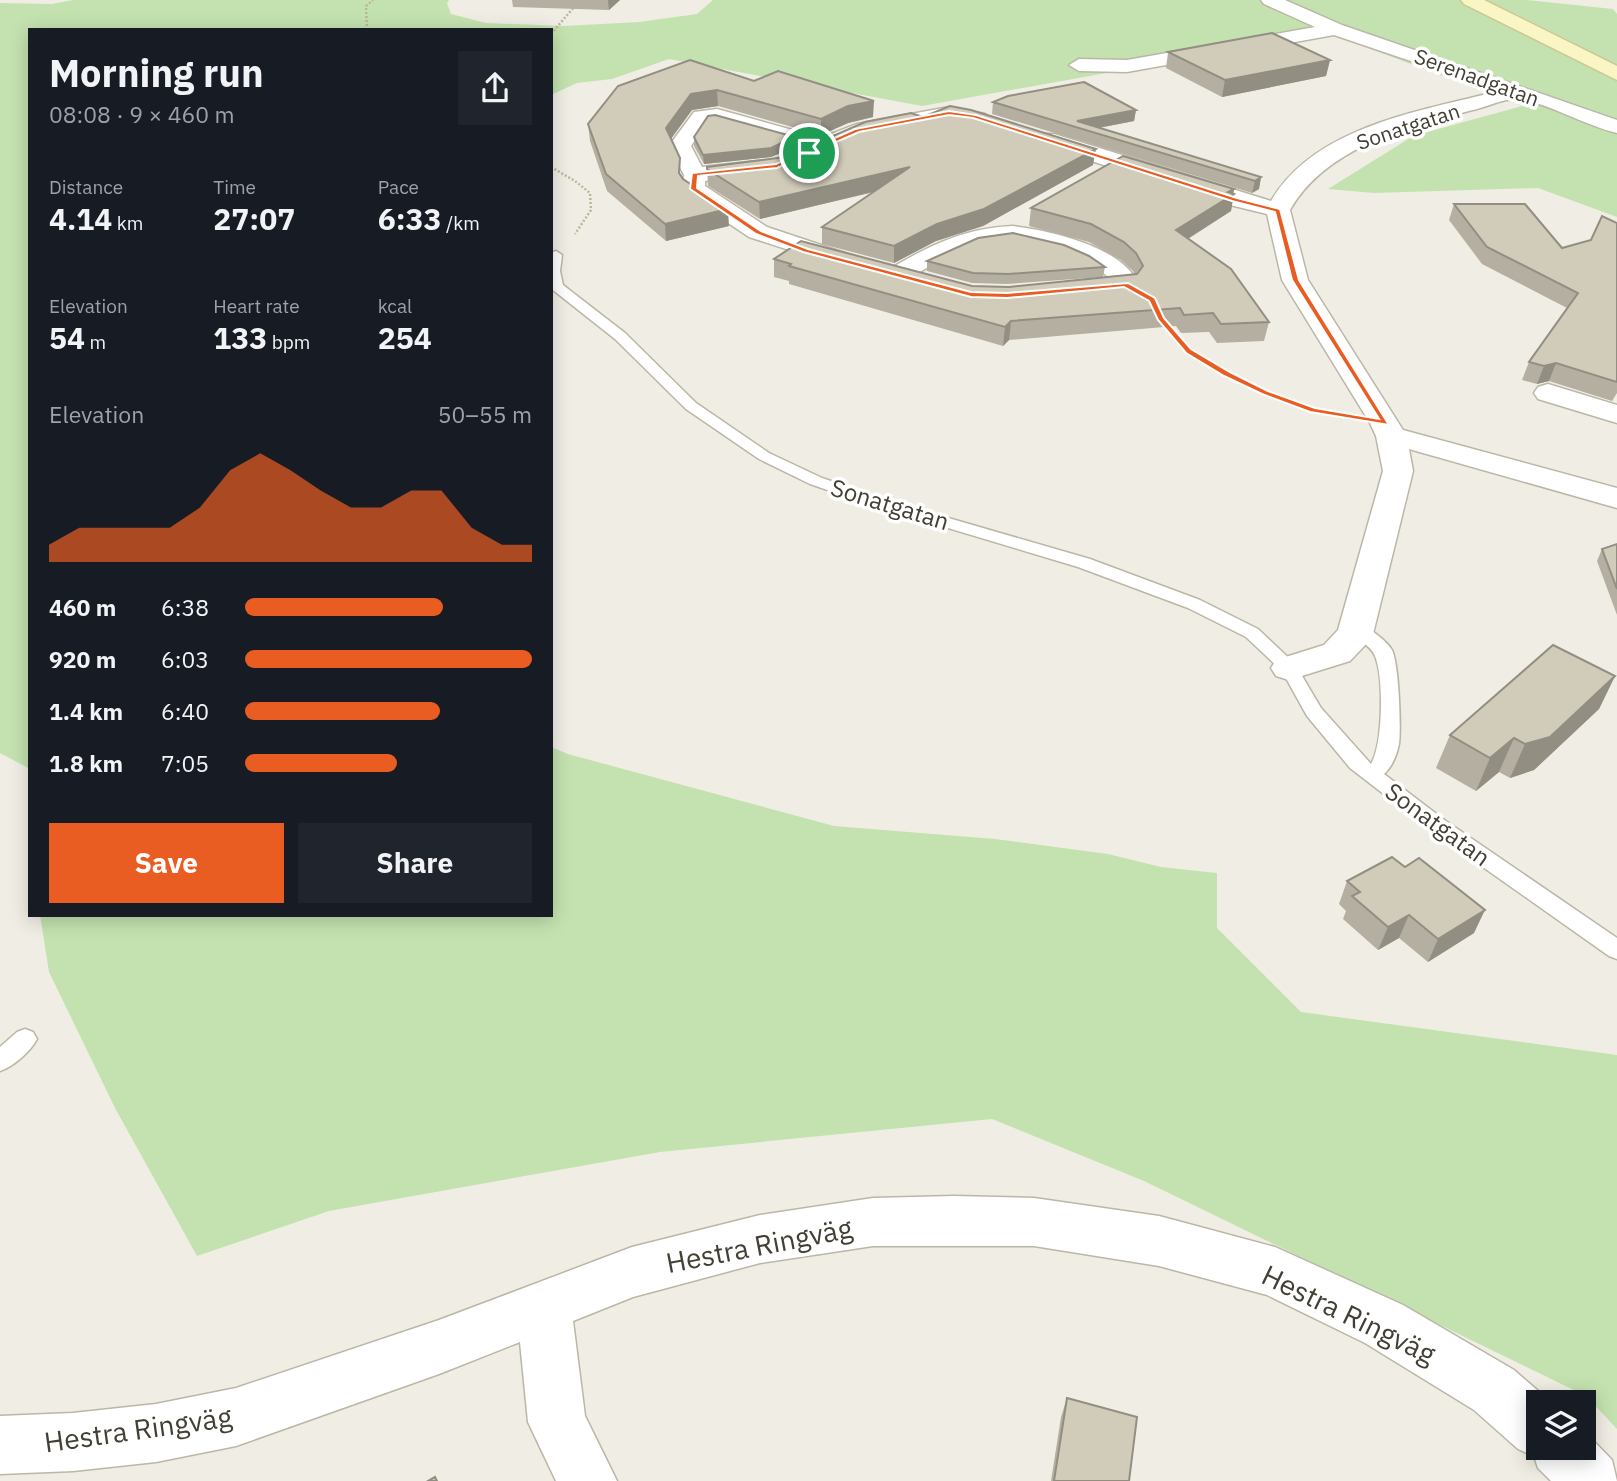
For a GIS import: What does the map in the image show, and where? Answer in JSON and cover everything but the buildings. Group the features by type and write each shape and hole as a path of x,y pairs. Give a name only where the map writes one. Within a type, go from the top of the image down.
{"main road":[{"path":"1470,0 1617,74"}],"street":[{"name":"Serenadgatan","path":"1270,0 1335,29 1419,55 1617,127"},
{"name":"Serenadgatan","path":"1079,65 1128,66 1335,29"},
{"name":"Sonatgatan","path":"1278,210 1298,180 1343,148 1400,124 1521,92"},
{"path":"799,157 857,130 949,113 1000,125"},
{"path":"823,145 717,115 701,116 680,146 695,175 693,189 758,232 806,250 925,282"},
{"path":"1026,133 1234,200 1278,210 1295,280 1388,430 1398,471 1355,634 1337,653 1289,668"},
{"path":"1096,174 1119,162"},
{"path":"695,175 777,166"},
{"path":"993,233 1027,214"},
{"path":"881,271 975,235 1008,231 1031,234 1109,264 1124,279 1125,285 1062,291"},
{"path":"1548,393 1617,414"},
{"path":"1388,430 1514,472 1617,498"},
{"name":"Hestra Ringväg","path":"0,1445 74,1442 156,1433 236,1417 439,1348 632,1272 760,1239 873,1223 954,1220 1034,1222 1158,1241 1275,1272 1395,1331 1494,1390 1526,1418"},
{"path":"544,1306 557,1422 587,1481"},
{"path":"1571,1460 1591,1481"}],"lane":[{"name":"Sonatgatan","path":"556,255 553,265 554,281 558,287 620,335 691,406 764,456 816,481 877,502 1015,541 1194,604 1252,634 1289,668 1314,712 1357,763 1436,824 1617,950"},
{"path":"1357,629 1383,651 1388,672 1390,744 1381,766 1371,774"},
{"path":"0,1061 25,1039"}],"path":[{"path":"367,28 366,6 373,0"},
{"path":"553,32 580,0"},
{"path":"553,168 590,192 594,208 556,255"},
{"path":"1125,285 1152,299 1161,318 1188,351 1227,374 1313,411 1388,430"}],"green space":[{"path":"73,0 449,0 447,3 451,14 486,23 563,26 639,22 697,14 713,0 1527,0 1613,9 1617,14 1617,217 1538,188 1374,193 1328,189 1413,136 1522,106 1329,33 922,106 669,59 612,79 577,83 553,94 553,28 28,28 28,768 0,753 0,3 52,4"},
{"path":"553,748 834,826 995,839 1108,854 1161,867 1217,873 1217,928 1301,1012 1617,1055 1617,1429 1596,1407 1596,1390 1574,1390 1144,1181 992,1119 660,1152 329,1211 197,1256 115,1108 49,972 40,917 553,917"}],"route":[{"path":"949,113 974,117 1234,200 1278,210 1295,280 1385,423 1313,411 1227,374 1188,351 1161,318 1152,299 1140,290 1125,285 1007,295 971,294 806,250 758,232 693,189 695,175 777,166 809,153 857,130 949,113"}]}
